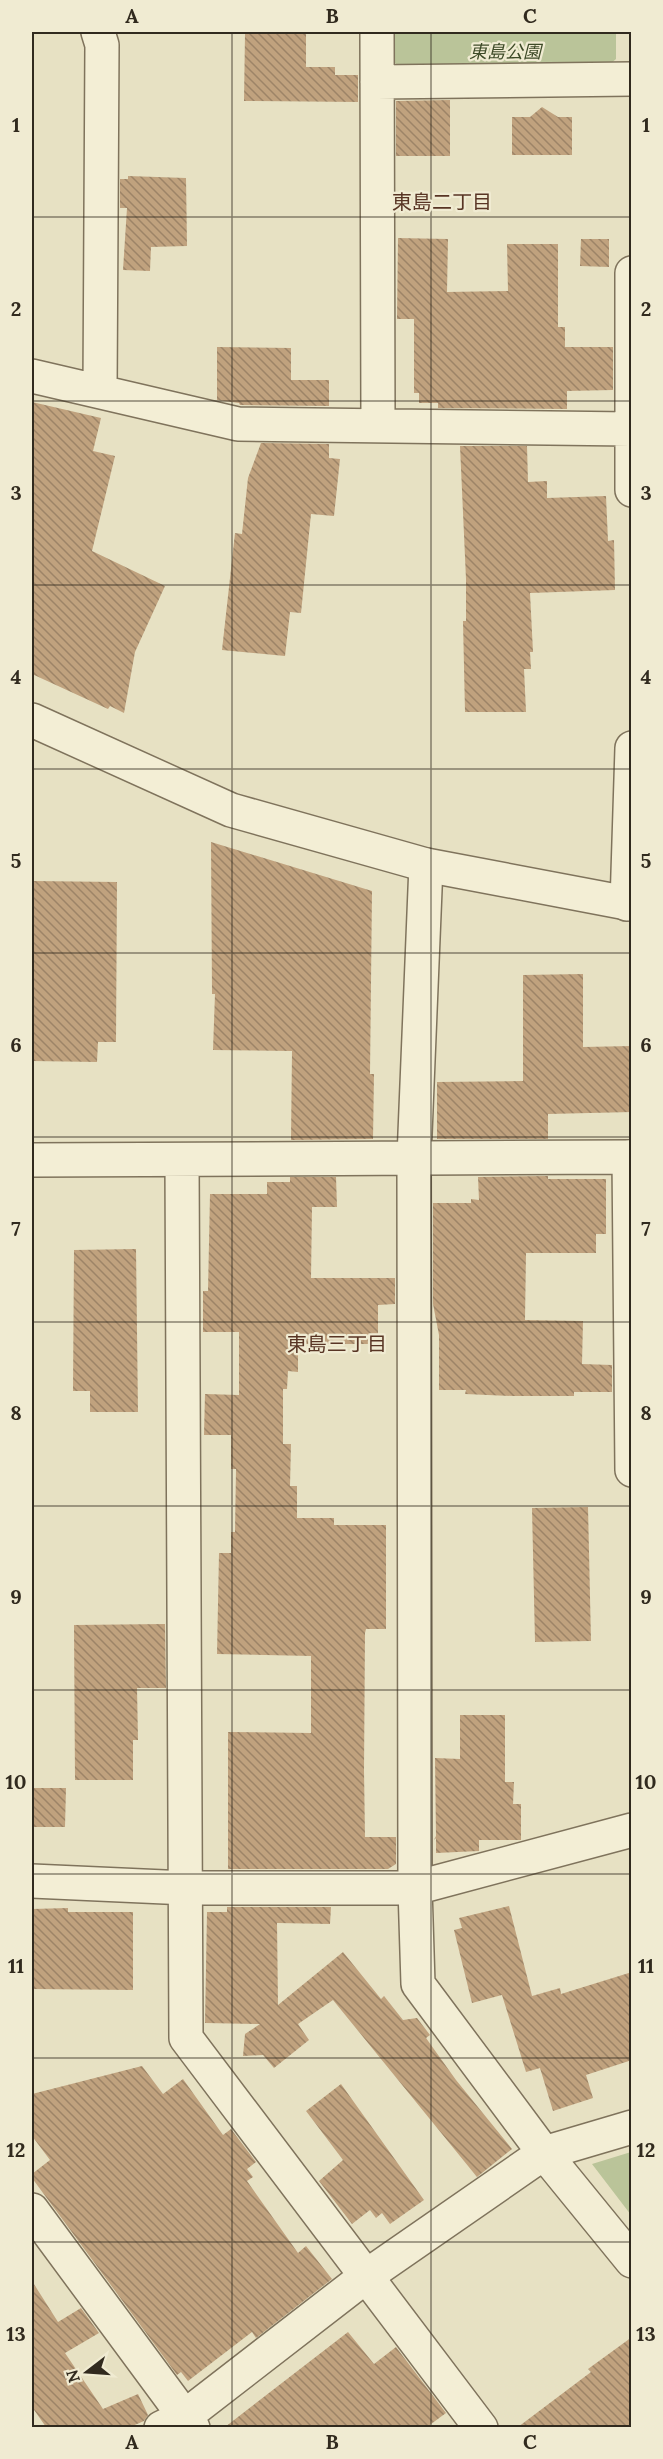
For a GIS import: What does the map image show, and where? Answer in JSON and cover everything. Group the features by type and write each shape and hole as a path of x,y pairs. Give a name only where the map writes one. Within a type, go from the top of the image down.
{"street":[{"path":"99,32 102,45 100,390"},
{"path":"377,32 378,425"},
{"path":"377,82 632,79"},
{"path":"632,273 630,429 632,490"},
{"path":"32,376 238,424 630,429"},
{"path":"32,720 231,810 426,866 629,904 632,748"},
{"path":"426,866 414,1158 415,1888 418,1984 544,2153 632,2261"},
{"path":"32,1160 630,1157 632,1470"},
{"path":"182,1160 186,2038 481,2427"},
{"path":"32,1881 187,1888 415,1888 632,1830"},
{"path":"32,2210 179,2424 365,2277 544,2153 632,2127"}],"green space":[{"name":"東島公園","path":"395,32 616,32 616,59 602,71 406,71 395,63"},
{"path":"632,2152 631,2215 592,2164"}],"building":[{"path":"248,32 306,32 306,67 335,67 335,75 358,75 358,102 244,101 245,34"},
{"path":"450,100 450,156 396,156 396,101"},
{"path":"542,107 558,117 572,117 572,155 512,155 512,117 530,117"},
{"path":"128,176 186,178 187,246 151,247 150,271 123,270 127,208 120,208 120,179 128,179"},
{"path":"398,238 448,239 447,292 508,291 507,244 558,244 558,327 565,327 565,347 613,347 613,390 567,391 567,409 438,408 438,403 419,403 419,393 414,393 414,319 397,319"},
{"path":"581,239 609,239 609,267 580,266"},
{"path":"217,347 291,348 291,380 329,380 329,406 240,405 217,400"},
{"path":"32,402 101,418 93,451 115,456 92,551 165,586 135,652 124,713 110,706 108,709 32,674"},
{"path":"261,443 329,444 329,458 340,459 334,516 311,514 301,613 290,612 285,656 222,650 235,533 242,534 248,478"},
{"path":"460,446 527,446 528,482 547,481 547,498 606,496 608,541 614,540 615,590 530,593 533,652 530,652 531,669 524,669 526,712 465,712 463,621 466,621 466,579"},
{"path":"211,842 372,891 370,1074 374,1074 373,1139 291,1140 292,1051 213,1050 215,994 212,994"},
{"path":"32,881 117,882 116,1042 98,1042 97,1062 32,1061"},
{"path":"583,974 583,1047 632,1046 632,1112 548,1114 548,1139 437,1139 437,1082 523,1081 523,975"},
{"path":"548,1176 548,1179 606,1179 606,1234 596,1234 596,1253 526,1253 525,1320 583,1321 582,1364 612,1365 612,1392 574,1392 574,1396 513,1396 465,1394 466,1390 439,1390 439,1335 433,1304 433,1203 471,1203 471,1199 479,1200 478,1177"},
{"path":"290,1177 336,1177 337,1207 312,1207 311,1278 395,1278 395,1304 378,1305 378,1344 298,1344 298,1372 288,1371 287,1389 283,1389 283,1444 291,1444 290,1486 297,1486 297,1518 334,1518 334,1525 386,1525 386,1629 366,1629 365,1633 364,1770 365,1837 396,1837 396,1864 388,1869 228,1869 228,1732 311,1733 311,1656 217,1654 219,1553 231,1553 231,1532 235,1532 236,1469 231,1469 231,1435 204,1435 205,1394 239,1395 239,1332 203,1332 203,1291 208,1291 210,1194 267,1194 267,1182 290,1182"},
{"path":"136,1249 138,1412 90,1412 90,1391 73,1391 74,1250"},
{"path":"588,1507 591,1641 535,1642 532,1508"},
{"path":"165,1624 166,1688 137,1688 138,1740 133,1740 133,1780 75,1780 74,1625"},
{"path":"460,1715 505,1715 505,1782 514,1782 513,1804 521,1804 521,1840 479,1840 479,1851 436,1853 436,1838 434,1840 436,1836 435,1758 460,1759"},
{"path":"32,1788 66,1788 65,1827 32,1827"},
{"path":"509,1906 532,1996 560,1988 561,1994 632,1972 632,2060 586,2075 593,2098 553,2111 540,2068 526,2072 502,1995 472,2003 454,1930 462,1928 459,1918"},
{"path":"227,1907 331,1907 330,1924 277,1923 278,2005 343,1952 381,1999 384,1996 403,2020 417,2018 430,2035 426,2038 456,2080 512,2149 477,2177 333,2000 298,2024 309,2040 274,2068 263,2055 243,2056 245,2034 260,2024 205,2023 207,1912 227,1912"},
{"path":"68,1908 68,1912 133,1912 133,1990 32,1989 32,1909"},
{"path":"142,2066 163,2094 183,2079 223,2135 231,2129 256,2162 247,2169 253,2177 247,2181 298,2253 306,2246 332,2279 256,2338 252,2332 188,2381 181,2372 177,2375 32,2178 32,2174 50,2160 32,2136 32,2094"},
{"path":"341,2084 424,2200 390,2224 382,2213 376,2218 370,2210 352,2224 319,2181 343,2160 306,2111"},
{"path":"32,2281 58,2322 81,2308 99,2333 65,2353 103,2409 138,2394 148,2415 144,2421 130,2427 46,2427 32,2407"},
{"path":"348,2332 374,2364 396,2347 446,2413 427,2427 225,2427"},
{"path":"632,2337 632,2427 518,2427 591,2372 588,2369"}],"district":[{"name":"東島二丁目","path":"442,201"},
{"name":"東島三丁目","path":"337,1343"}]}
